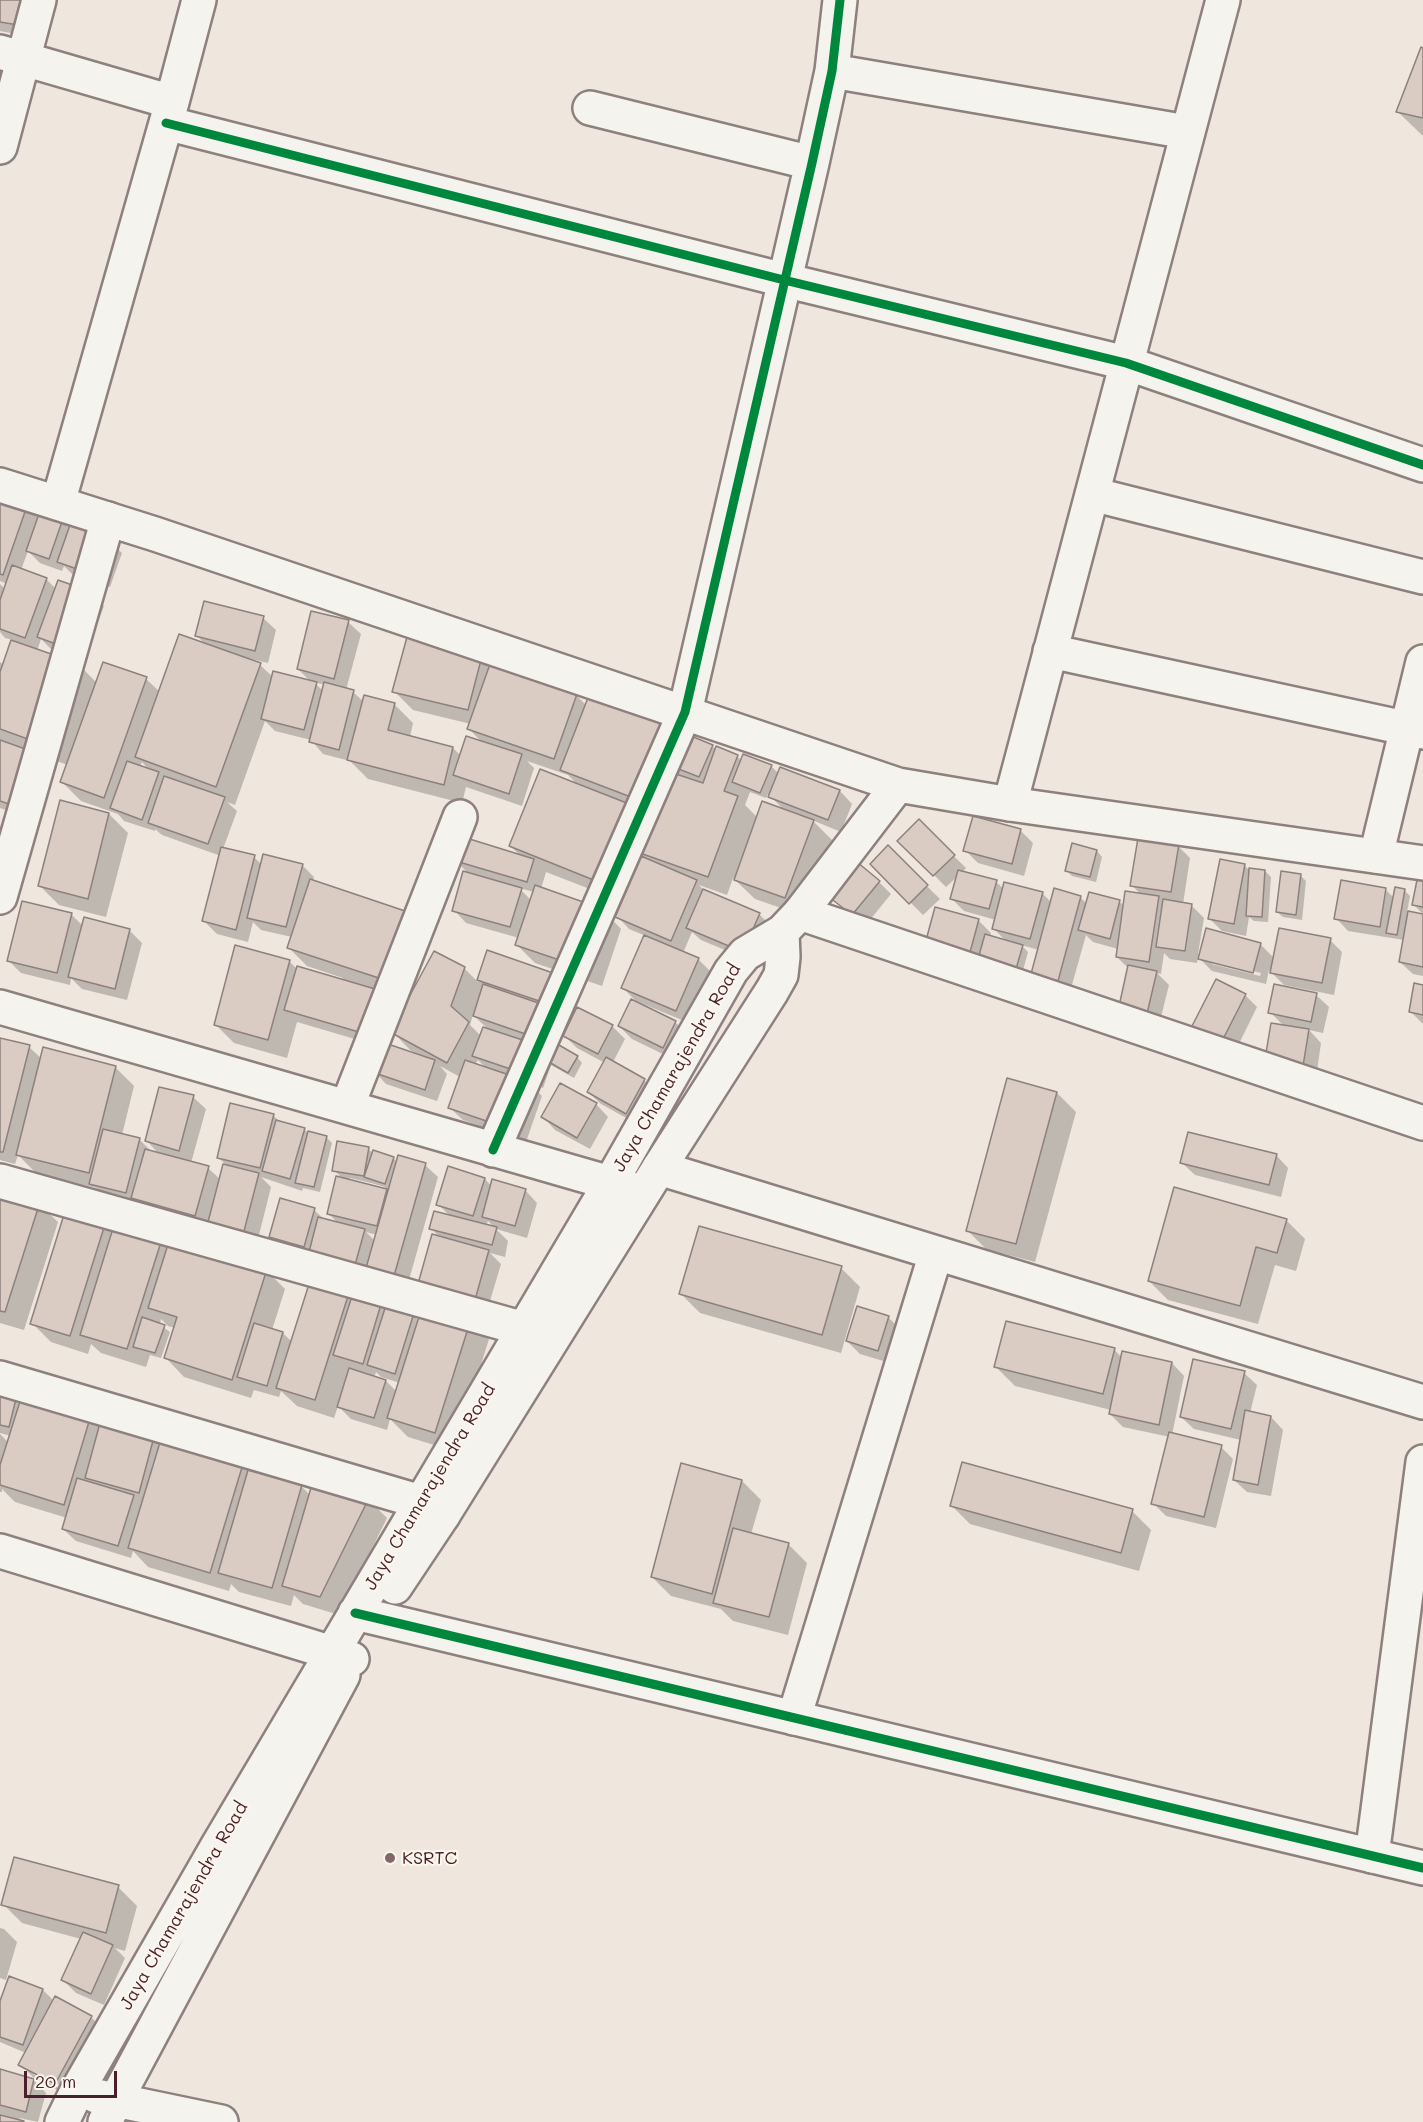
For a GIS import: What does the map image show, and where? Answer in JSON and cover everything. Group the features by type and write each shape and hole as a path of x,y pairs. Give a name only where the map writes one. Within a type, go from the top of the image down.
{"street":[{"path":"0,147 12,55 39,0"},
{"path":"58,503 199,0"},
{"path":"493,1149 685,712 812,163 832,71 840,0"},
{"path":"1010,804 1223,0"},
{"path":"12,55 169,112 784,280 1126,363 1423,465"},
{"path":"832,71 1187,132"},
{"path":"590,108 812,163"},
{"path":"0,485 108,519 898,785 1010,804 1423,863"},
{"path":"1092,494 1423,577"},
{"path":"0,897 108,519"},
{"path":"1050,651 1415,730"},
{"path":"1376,856 1415,730 1423,662"},
{"name":"Jaya Chamarajendra Road","path":"432,1508 524,1329 731,971 745,954 791,922 898,785"},
{"path":"347,1107 460,817"},
{"path":"791,922 1423,1123"},
{"name":"Jaya Chamarajendra Road","path":"110,2111 365,1615 432,1508 651,1180 781,975 791,922"},
{"path":"0,1007 611,1182 651,1180 936,1253 1423,1402"},
{"path":"0,1181 524,1329"},
{"path":"794,1718 936,1253"},
{"path":"0,1378 432,1508"},
{"path":"1372,1856 1423,1462"},
{"path":"0,1551 342,1656"},
{"path":"365,1615 1423,1869"},
{"name":"Jaya Chamarajendra Road","path":"62,2122 77,2091 217,1846 342,1656"},
{"path":"77,2091 110,2111 221,2122"}],"building":[{"path":"0,0 35,0 30,27 0,22"},
{"path":"1421,47 1423,48 1423,118 1396,112"},
{"path":"0,501 27,506 3,575 0,574"},
{"path":"41,508 64,516 49,559 26,551"},
{"path":"70,525 110,540 97,576 57,562"},
{"path":"12,565 47,578 25,638 0,629 0,600"},
{"path":"58,580 92,592 72,650 37,637"},
{"path":"204,601 264,616 255,651 195,636"},
{"path":"311,611 349,620 334,679 297,669"},
{"path":"179,634 261,663 216,787 135,757"},
{"path":"407,637 482,656 468,710 392,692"},
{"path":"11,640 80,664 50,747 0,729 0,672"},
{"path":"103,662 147,677 104,798 60,782"},
{"path":"490,664 577,694 554,759 467,729"},
{"path":"273,671 317,682 304,730 261,719"},
{"path":"324,682 354,690 339,750 309,742"},
{"path":"364,695 395,703 388,730 453,747 444,785 347,760"},
{"path":"589,695 673,727 644,802 560,770"},
{"path":"679,731 713,745 699,777 666,764"},
{"path":"466,736 522,754 509,794 453,775"},
{"path":"0,740 42,755 23,809 0,801"},
{"path":"716,746 738,755 724,791 738,796 708,877 637,852 667,771 703,783"},
{"path":"743,754 772,765 760,793 732,782"},
{"path":"127,761 159,772 142,820 110,808"},
{"path":"780,767 840,790 828,820 768,797"},
{"path":"540,769 642,809 611,887 509,846"},
{"path":"164,776 225,797 208,844 148,823"},
{"path":"60,800 109,813 88,899 38,886"},
{"path":"762,801 814,820 785,898 734,880"},
{"path":"973,816 1021,829 1012,864 963,851"},
{"path":"919,819 955,855 933,876 897,841"},
{"path":"460,836 534,859 527,882 452,860"},
{"path":"1138,838 1179,844 1171,892 1130,886"},
{"path":"1072,843 1097,850 1090,877 1065,871"},
{"path":"888,845 928,885 909,904 870,864"},
{"path":"221,847 255,855 236,930 202,921"},
{"path":"263,854 303,864 286,927 247,918"},
{"path":"641,856 697,880 671,941 615,917"},
{"path":"1220,859 1245,864 1234,924 1208,919"},
{"path":"857,862 880,881 852,915 829,897"},
{"path":"1249,868 1265,870 1262,917 1246,916"},
{"path":"958,870 997,880 989,909 950,899"},
{"path":"1419,870 1423,871 1423,907 1412,905"},
{"path":"463,871 522,888 510,927 452,911"},
{"path":"1281,871 1301,874 1296,915 1276,912"},
{"path":"310,879 411,913 388,981 287,948"},
{"path":"1341,880 1386,888 1380,927 1334,919"},
{"path":"1004,882 1043,892 1030,939 992,929"},
{"path":"535,885 603,909 583,968 515,945"},
{"path":"1395,887 1405,889 1397,935 1386,933"},
{"path":"1054,888 1081,896 1058,981 1031,974"},
{"path":"703,889 760,913 743,952 686,928"},
{"path":"1125,891 1159,896 1149,962 1116,957"},
{"path":"1089,892 1120,900 1110,939 1078,930"},
{"path":"1163,899 1192,904 1185,951 1156,947"},
{"path":"22,901 72,913 57,973 7,961"},
{"path":"935,907 979,919 969,956 925,944"},
{"path":"1408,911 1423,914 1423,967 1399,962"},
{"path":"84,917 130,929 115,989 68,977"},
{"path":"1206,928 1261,943 1253,973 1198,959"},
{"path":"1279,928 1331,938 1322,983 1270,973"},
{"path":"985,934 1023,945 1016,969 978,959"},
{"path":"644,935 699,958 676,1011 621,988"},
{"path":"235,945 290,960 268,1040 214,1025"},
{"path":"487,950 556,974 545,1003 477,980"},
{"path":"434,951 465,967 451,1006 469,1022 447,1063 390,1032"},
{"path":"1128,965 1157,971 1146,1018 1118,1011"},
{"path":"297,966 382,991 369,1035 284,1010"},
{"path":"1216,979 1246,994 1220,1045 1190,1030"},
{"path":"1414,983 1423,985 1423,1015 1409,1012"},
{"path":"483,984 550,1007 540,1039 473,1016"},
{"path":"1274,984 1317,993 1311,1022 1268,1013"},
{"path":"631,999 676,1021 663,1048 618,1026"},
{"path":"577,1007 613,1025 598,1054 563,1036"},
{"path":"1271,1023 1309,1029 1303,1066 1265,1059"},
{"path":"483,1027 541,1046 531,1076 472,1056"},
{"path":"0,1038 30,1045 3,1152 0,1152"},
{"path":"552,1041 578,1056 568,1073 542,1058"},
{"path":"382,1042 435,1060 425,1090 372,1072"},
{"path":"43,1047 116,1066 89,1173 16,1155"},
{"path":"606,1057 645,1079 626,1114 587,1092"},
{"path":"465,1060 530,1082 513,1130 448,1108"},
{"path":"1007,1078 1057,1092 1016,1244 966,1231"},
{"path":"560,1083 597,1103 577,1138 541,1117"},
{"path":"159,1087 194,1095 179,1151 145,1141"},
{"path":"230,1103 274,1114 260,1168 217,1158"},
{"path":"276,1120 305,1128 290,1179 262,1171"},
{"path":"103,1129 140,1138 126,1193 89,1184"},
{"path":"308,1131 327,1136 314,1187 295,1183"},
{"path":"1188,1132 1277,1154 1269,1185 1180,1163"},
{"path":"337,1141 369,1147 364,1176 332,1171"},
{"path":"145,1149 209,1166 195,1216 131,1198"},
{"path":"373,1150 394,1157 385,1184 364,1177"},
{"path":"398,1155 426,1163 394,1276 366,1268"},
{"path":"223,1164 259,1173 244,1231 208,1222"},
{"path":"448,1166 485,1178 473,1216 436,1205"},
{"path":"336,1176 387,1189 377,1226 327,1214"},
{"path":"492,1179 526,1189 515,1226 482,1217"},
{"path":"1174,1187 1287,1219 1277,1253 1256,1247 1240,1306 1148,1281"},
{"path":"0,1190 40,1202 5,1312 0,1311"},
{"path":"280,1198 315,1208 304,1247 269,1237"},
{"path":"66,1208 106,1221 70,1336 30,1324"},
{"path":"434,1211 497,1227 492,1245 429,1229"},
{"path":"318,1217 365,1229 355,1265 309,1252"},
{"path":"114,1225 162,1239 127,1349 80,1335"},
{"path":"699,1226 842,1266 822,1335 679,1294"},
{"path":"432,1234 489,1250 473,1307 416,1291"},
{"path":"170,1238 267,1269 232,1380 164,1358 177,1317 148,1308"},
{"path":"310,1281 349,1293 315,1400 276,1388"},
{"path":"353,1293 382,1301 363,1364 333,1355"},
{"path":"423,1304 471,1319 435,1433 387,1418"},
{"path":"386,1305 414,1313 395,1374 367,1365"},
{"path":"857,1306 889,1316 878,1351 846,1341"},
{"path":"142,1317 165,1325 155,1353 133,1347"},
{"path":"1006,1321 1115,1348 1103,1394 994,1367"},
{"path":"254,1323 283,1332 267,1386 237,1377"},
{"path":"1122,1351 1172,1362 1159,1425 1109,1414"},
{"path":"1193,1359 1245,1371 1231,1429 1180,1417"},
{"path":"349,1368 386,1380 374,1418 337,1407"},
{"path":"0,1394 16,1399 9,1427 0,1425"},
{"path":"22,1395 91,1415 64,1505 0,1485 0,1465"},
{"path":"1245,1410 1271,1416 1258,1485 1233,1480"},
{"path":"100,1423 154,1437 139,1493 85,1478"},
{"path":"1169,1432 1222,1445 1204,1517 1151,1504"},
{"path":"161,1439 243,1464 210,1573 128,1548"},
{"path":"962,1462 1133,1509 1121,1553 950,1506"},
{"path":"681,1463 742,1480 712,1594 651,1577"},
{"path":"248,1470 302,1485 272,1588 218,1573"},
{"path":"77,1478 134,1495 118,1546 62,1529"},
{"path":"313,1481 369,1498 320,1597 282,1586"},
{"path":"733,1528 789,1543 769,1617 713,1603"},
{"path":"14,1857 119,1885 106,1933 1,1905"},
{"path":"83,1932 113,1945 91,1994 61,1980"},
{"path":"9,1976 43,1989 23,2045 0,2037 0,2001"},
{"path":"55,1996 92,2016 55,2084 18,2065"},
{"path":"0,2069 34,2079 26,2112 0,2105"},
{"path":"0,2115 24,2121 0,2122"}],"cycle path":[{"path":"493,1150 685,712 812,163 832,71 840,0"},
{"path":"166,123 784,280 1126,363 1423,465"},
{"path":"355,1613 1423,1868"}],"place":[{"name":"KSRTC","path":"390,1858"}]}
